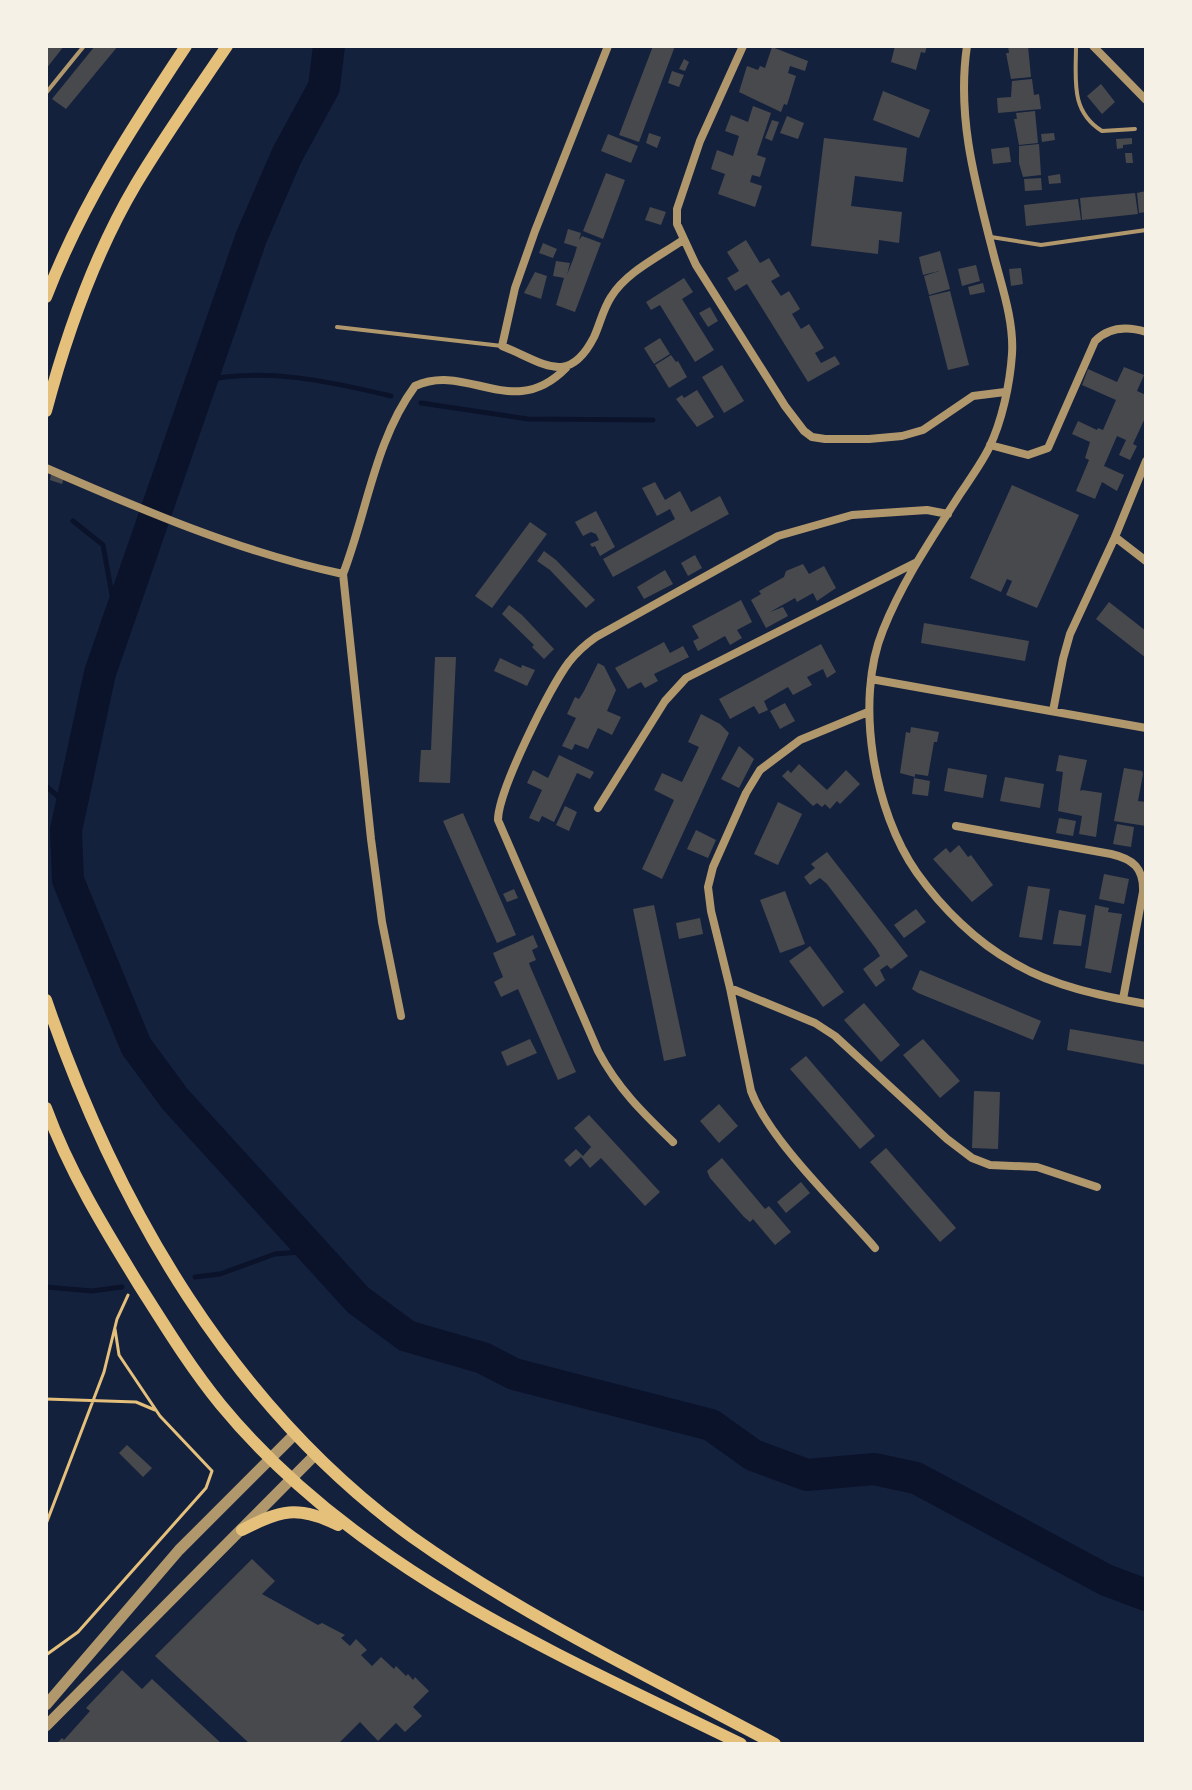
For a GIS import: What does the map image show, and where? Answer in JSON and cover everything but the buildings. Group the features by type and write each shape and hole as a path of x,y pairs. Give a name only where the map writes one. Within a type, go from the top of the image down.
{"main road":[{"path":"46,297 63,253 101,178 186,46"},
{"path":"46,411 66,337 101,252 135,185 227,46"},
{"path":"46,1000 101,1142 153,1240 210,1330 315,1455 412,1536 525,1610 775,1744"},
{"path":"46,1108 61,1150 178,1348 222,1406 292,1478 359,1535 408,1570 522,1636 741,1744"},
{"path":"242,1530 293,1510 325,1518 359,1535"}],"street":[{"path":"566,368 547,365 502,346 515,288 535,231 608,46"},
{"path":"743,46 700,141 679,200 677,224 683,240 785,406 812,437 869,439 902,436 923,430 973,396 1005,392"},
{"path":"967,46 963,97 967,137 975,189 1010,323 1012,353 990,445 899,594 881,633 868,712 878,779 894,829 916,871 948,910 984,943 1015,964 1068,985 1146,1004"},
{"path":"1093,46 1146,100"},
{"path":"401,1016 382,922 343,574 378,462 406,399 415,386 440,380 517,392 535,390 548,384 566,368 577,363 611,297 627,279 683,240"},
{"path":"990,445 1028,455 1048,448 1095,341 1104,332 1116,329 1134,328 1146,332"},
{"path":"1053,711 1070,634 1146,461"},
{"path":"46,468 110,496 270,555 343,574"},
{"path":"673,1142 612,1079 598,1051 498,820 502,794 556,682 569,662 596,637 789,532 852,515 927,510 948,514"},
{"path":"1115,537 1146,561"},
{"path":"598,808 665,701 686,678 918,562"},
{"path":"871,679 1146,728"},
{"path":"868,712 800,740 760,770 717,856 708,887 756,1105 795,1157 875,1248"},
{"path":"956,826 1127,858 1139,867 1143,892 1123,999"},
{"path":"730,988 815,1023 835,1036 947,1139 972,1158 990,1165 1037,1167 1097,1187"},
{"path":"46,1705 179,1550 295,1434"},
{"path":"46,1726 315,1455"}],"lane":[{"path":"46,93 84,46"},
{"path":"1076,46 1079,105 1084,117 1102,131 1135,129"},
{"path":"989,237 1041,245 1146,230"},
{"path":"337,327 502,346"}],"path":[{"path":"46,1524 94,1400 129,1294 143,1291"},
{"path":"46,1655 78,1632 206,1488 212,1471 155,1410 119,1355 115,1329"},
{"path":"46,1399 136,1402 155,1410"}],"waterway":[{"path":"329,46 324,87 287,155 251,238 100,673 66,830 68,880 136,1046 175,1099 358,1300 407,1336 483,1358 514,1374 711,1425 753,1455 807,1475 874,1469 916,1478 1106,1580 1146,1595"},
{"path":"201,381 249,375 273,376 344,385 391,396"},
{"path":"421,403 528,419 653,420"},
{"path":"73,521 103,545 114,606 120,617"},
{"path":"46,786 71,808"},
{"path":"195,1277 220,1274 275,1254 313,1251"},
{"path":"46,1287 92,1291 122,1287"}]}
